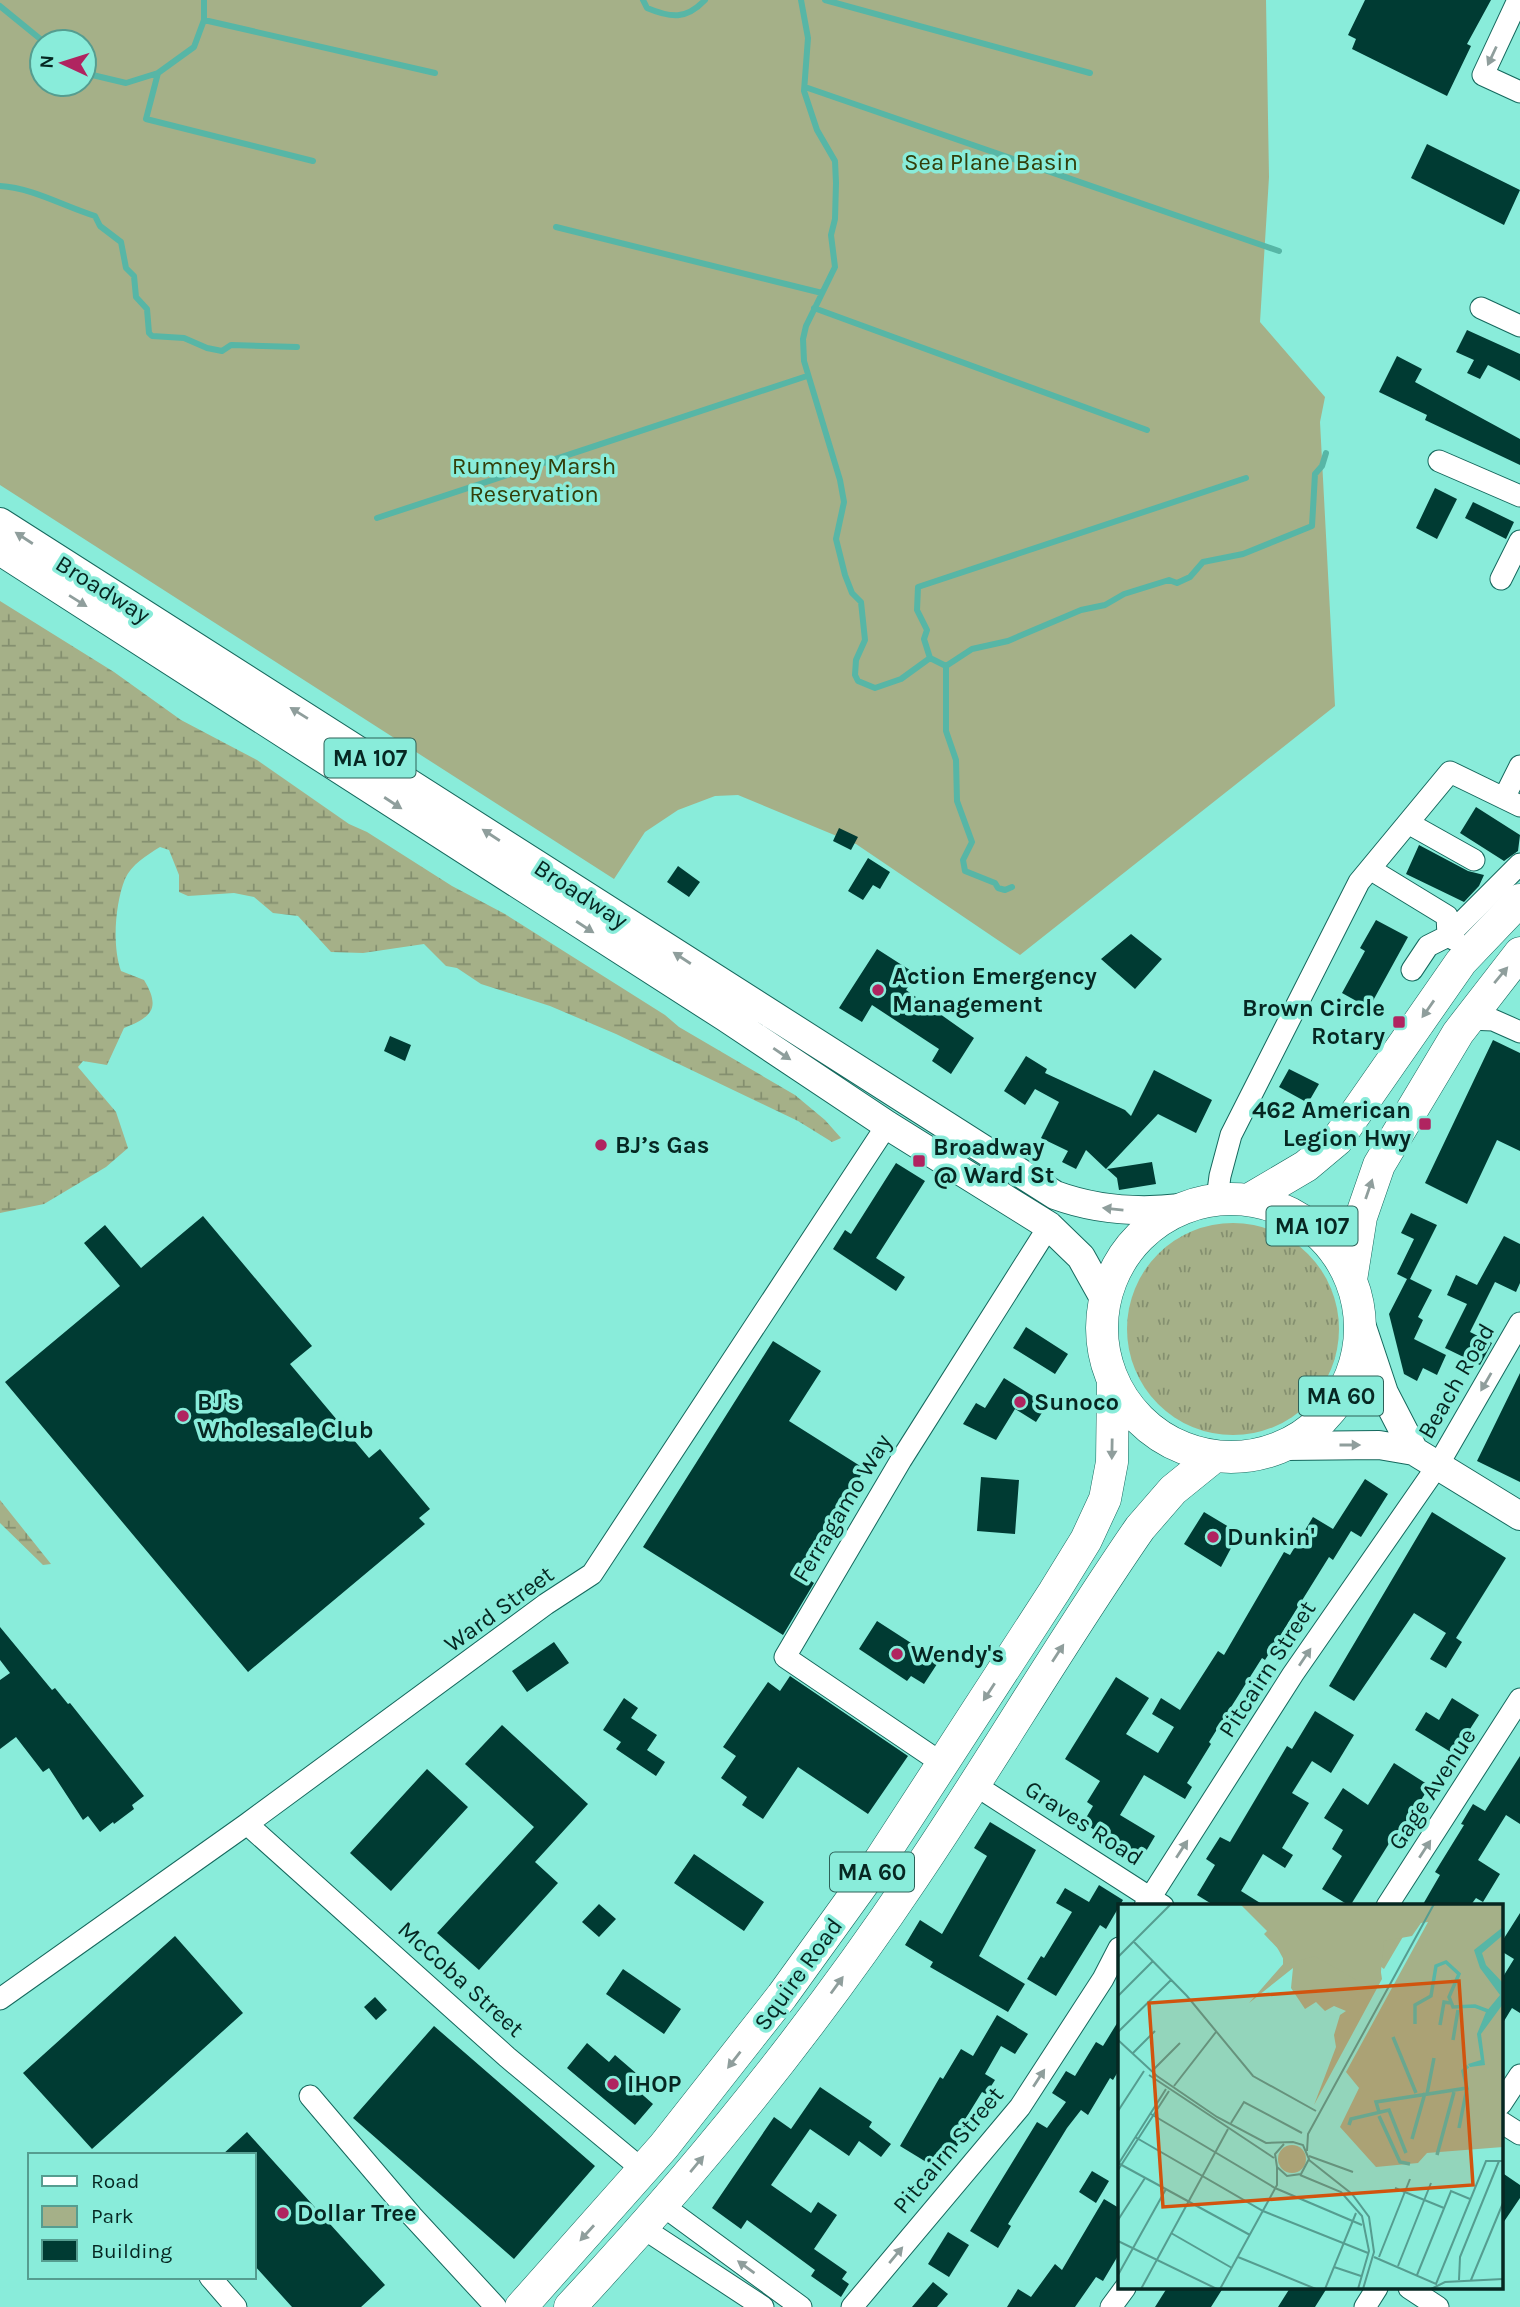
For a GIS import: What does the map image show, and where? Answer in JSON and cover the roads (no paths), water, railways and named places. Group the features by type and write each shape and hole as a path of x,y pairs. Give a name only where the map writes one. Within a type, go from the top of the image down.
{"highway":[{"path":"1250,1199 1319,1157 1343,1133 1441,989 1484,936 1520,900"},
{"name":"MA 60","path":"1215,1456 1258,1455 1285,1446 1313,1428 1336,1403 1352,1374 1361,1324 1351,1280 1361,1217 1379,1165 1468,1019 1520,953"},
{"name":"MA 60","path":"1113,1380 1103,1341 1105,1300 1116,1269 1135,1241 1161,1219 1181,1208 1217,1199 1250,1199"},
{"name":"MA 107","path":"1250,1199 1276,1206 1312,1226 1339,1256 1351,1280"},
{"path":"1113,1380 1130,1409 1154,1432 1183,1448 1215,1456"},
{"name":"Squire Road","path":"521,2307 643,2171 713,2087 802,1970 943,1764 1054,1592 1101,1510 1112,1462 1113,1380"},
{"name":"Squire Road","path":"570,2307 658,2218 813,2018 912,1880 1140,1528 1173,1490 1215,1456"}],"main road":[{"name":"Broadway","path":"0,522 1055,1195 1112,1209 1181,1208"},
{"name":"Broadway","path":"0,551 725,1017 887,1125 1049,1226 1081,1257 1105,1300"},
{"path":"1361,1324 1384,1393 1414,1451"},
{"path":"1285,1446 1379,1445 1414,1451 1520,1516"}],"street":[{"path":"1518,0 1513,29 1483,75 1520,92"},
{"path":"1481,308 1520,326"},
{"path":"1439,461 1520,496"},
{"path":"1501,579 1520,541"},
{"path":"1217,1199 1220,1175 1231,1135 1364,875 1450,772 1512,802 1518,773"},
{"path":"1408,823 1474,860"},
{"path":"1412,970 1428,946 1448,936 1520,864"},
{"path":"1364,875 1447,916 1448,936"},
{"path":"1448,936 1459,942 1484,936"},
{"path":"1468,1019 1493,1020 1520,1032"},
{"name":"Ward Street","path":"0,1999 592,1574 887,1125"},
{"name":"Ferragamo Way","path":"943,1764 785,1657 901,1460 1049,1226"},
{"name":"Beach Road","path":"1438,1465 1520,1323"},
{"name":"Pitcairn Street","path":"1153,1904 1286,1684 1438,1465"},
{"name":"Gage Avenue","path":"1388,1904 1520,1699"},
{"name":"Graves Road","path":"975,1785 1153,1904"},
{"name":"McCoba Street","path":"247,1824 507,2057 643,2171"},
{"name":"Pitcairn Street","path":"852,2307 1020,2107 1103,1979 1118,1950"},
{"path":"1502,2102 1520,2075"},
{"path":"310,2096 412,2216 496,2307"},
{"path":"1502,2123 1520,2134"},
{"path":"658,2218 763,2307"},
{"path":"658,2218 801,2307"},
{"path":"213,2279 236,2307"},
{"path":"1111,2307 1124,2290"},
{"path":"1365,2307 1376,2290"},
{"path":"1412,2290 1438,2307"}],"waterway":[{"path":"98,76 126,83 158,73 194,47 204,20 204,0"},
{"path":"643,0 647,8 671,15 685,14 705,0"},
{"path":"801,0 808,38 804,91 817,130 835,161 836,183 835,219 831,235 835,267 806,326 803,339 804,361 840,480 844,502 836,539 852,593 861,602 865,640 856,660 855,675 858,681 875,688 901,679 930,658"},
{"path":"825,0 1090,73"},
{"path":"0,6 28,29"},
{"path":"204,20 435,73"},
{"path":"158,73 146,119 313,161"},
{"path":"805,87 1279,251"},
{"path":"0,186 36,194 95,216 100,226 121,242 126,268 134,276 136,297 147,309 149,333 152,336 184,338 222,351 231,345 297,347"},
{"path":"556,227 822,293"},
{"path":"814,308 1147,430"},
{"path":"377,518 807,376"},
{"path":"946,666 972,649 1008,641 1081,610 1105,605 1124,594 1169,580 1177,583 1190,577 1203,562 1243,554 1312,526 1315,474 1322,466 1326,453"},
{"path":"1012,887 1005,890 998,888 995,883 965,871 963,860 972,842 957,801 956,760 946,731 946,666 930,658 924,639 927,630 917,610 918,587 1246,478"}],"place":[{"name":"Action Emergency Management","path":"878,990"},
{"name":"Brown Circle Rotary","path":"1399,1022"},
{"name":"462 American Legion Hwy","path":"1425,1124"},
{"name":"BJ’s Gas","path":"601,1145"},
{"name":"Broadway @ Ward St","path":"919,1161"},
{"name":"Sunoco","path":"1020,1402"},
{"name":"BJ's Wholesale Club","path":"183,1416"},
{"name":"Dunkin'","path":"1213,1537"},
{"name":"Wendy's","path":"897,1654"},
{"name":"IHOP","path":"613,2084"},
{"name":"Dollar Tree","path":"283,2213"}],"park label":[{"name":"Sea Plane Basin","path":"991,162"},
{"name":"Rumney Marsh Reservation","path":"534,480"}]}
